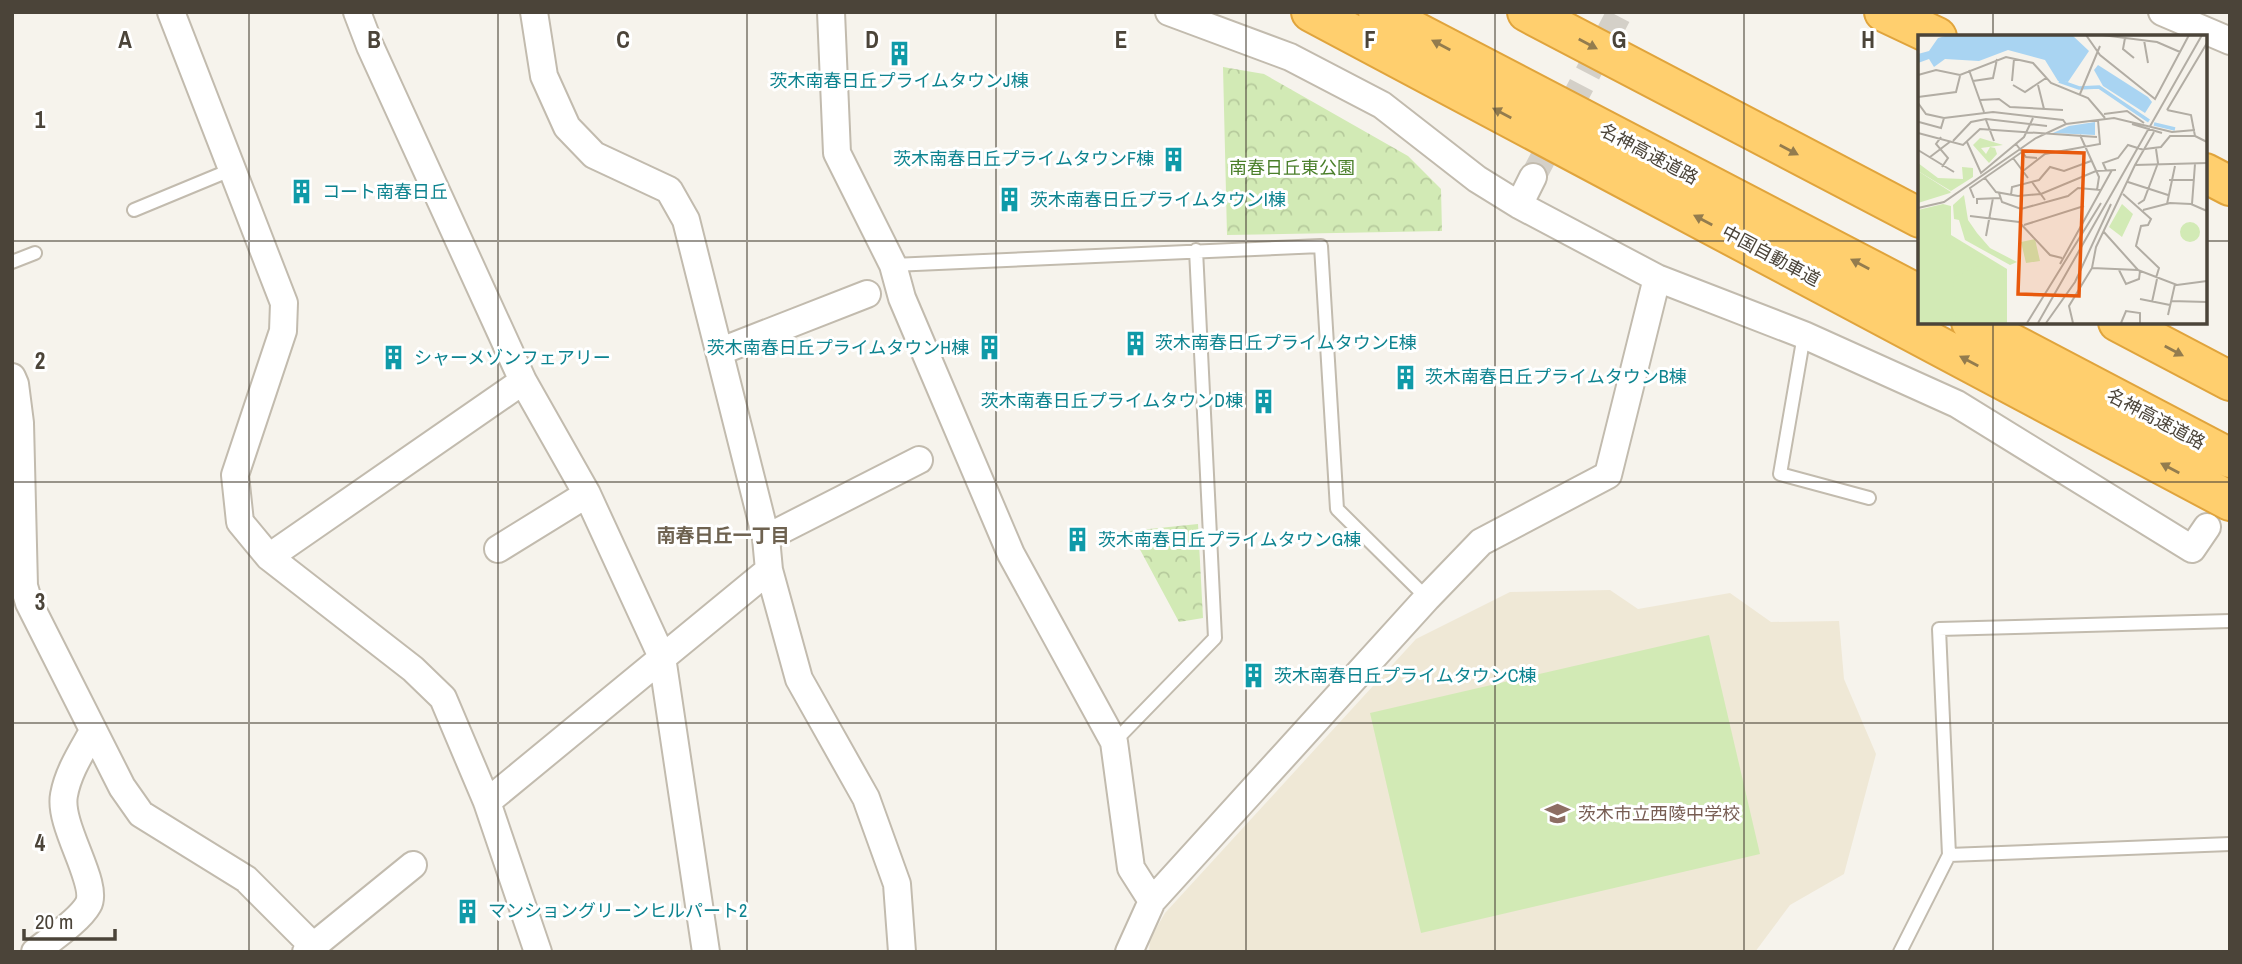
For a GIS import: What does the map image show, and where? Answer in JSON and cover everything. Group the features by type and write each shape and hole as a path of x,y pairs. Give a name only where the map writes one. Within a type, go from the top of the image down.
{"highway":[{"name":"中国自動車道","path":"1311,12 2218,514"},
{"name":"名神高速道路","path":"1378,12 1918,294"},
{"path":"1527,12 1918,217"},
{"path":"1884,12 1933,35"},
{"path":"2207,174 2230,186"},
{"name":"名神高速道路","path":"1975,324 2230,458"},
{"path":"2122,324 2230,381"}],"street":[{"path":"171,12 284,303 283,331 235,475 240,522 269,558 413,669 443,698 487,802 538,952"},
{"path":"357,12 375,59 523,380 587,494 662,657 706,952"},
{"path":"534,12 544,76 567,128 594,155 669,190 686,220 766,538 769,570 799,679 866,798 897,884 902,952"},
{"path":"831,12 837,152 893,265 902,298 1011,554 1114,742 1131,868 1152,901"},
{"path":"1169,12 1290,57 1382,105 1477,179 1519,205 1657,278 1804,335 1957,404 2192,549 2218,514"},
{"path":"2162,12 2230,41"},
{"path":"1519,205 1533,177"},
{"path":"1129,952 1152,901 1427,598 1482,542 1608,475 1657,278"},
{"path":"720,351 866,294"},
{"path":"12,377 20,423 18,471 24,586 29,603 122,787 141,814 246,879 309,949 413,865"},
{"path":"269,558 523,380"},
{"path":"766,538 919,460"},
{"path":"499,549 587,494"},
{"path":"487,802 769,570"},
{"path":"35,952 82,913 90,902 91,890 65,818 63,796 73,768 93,731"}],"lane":[{"path":"134,210 233,169"},
{"path":"893,265 1321,246 1337,509 1427,598"},
{"path":"1114,742 1215,638 1196,250"},
{"path":"12,262 35,253"},
{"path":"1804,335 1780,474 1869,498"},
{"path":"1900,952 1949,855 1939,629 2230,621"},
{"path":"1949,855 2230,844"}],"shaded area":[{"name":"茨木市立西陵中学校","path":"1610,590 1638,609 1730,593 1771,622 1839,621 1844,679 1876,754 1844,874 1790,905 1755,952 1149,952 1150,939 1165,913 1416,639 1510,592"}],"green space":[{"name":"南春日丘東公園","path":"1223,67 1264,74 1408,156 1441,189 1442,231 1227,235"},
{"path":"1198,524 1203,618 1179,622 1130,531"},
{"path":"1709,635 1760,854 1421,933 1370,713"}],"tunnel":[{"path":"1533,177 1620,12"}],"place":[{"name":"茨木南春日丘プライムタウンJ棟","path":"899,54"},
{"name":"茨木南春日丘プライムタウンF棟","path":"1174,159"},
{"name":"コート南春日丘","path":"302,192"},
{"name":"茨木南春日丘プライムタウンI棟","path":"1010,200"},
{"name":"茨木南春日丘プライムタウンE棟","path":"1135,343"},
{"name":"茨木南春日丘プライムタウンH棟","path":"989,348"},
{"name":"シャーメゾンフェアリー","path":"394,358"},
{"name":"茨木南春日丘プライムタウンB棟","path":"1405,377"},
{"name":"茨木南春日丘プライムタウンD棟","path":"1263,401"},
{"name":"茨木南春日丘プライムタウンG棟","path":"1078,540"},
{"name":"茨木南春日丘プライムタウンC棟","path":"1254,676"},
{"name":"茨木市立西陵中学校","path":"1558,814"},
{"name":"マンショングリーンヒルパート2","path":"468,911"}],"district":[{"name":"南春日丘一丁目","path":"723,535"}]}
